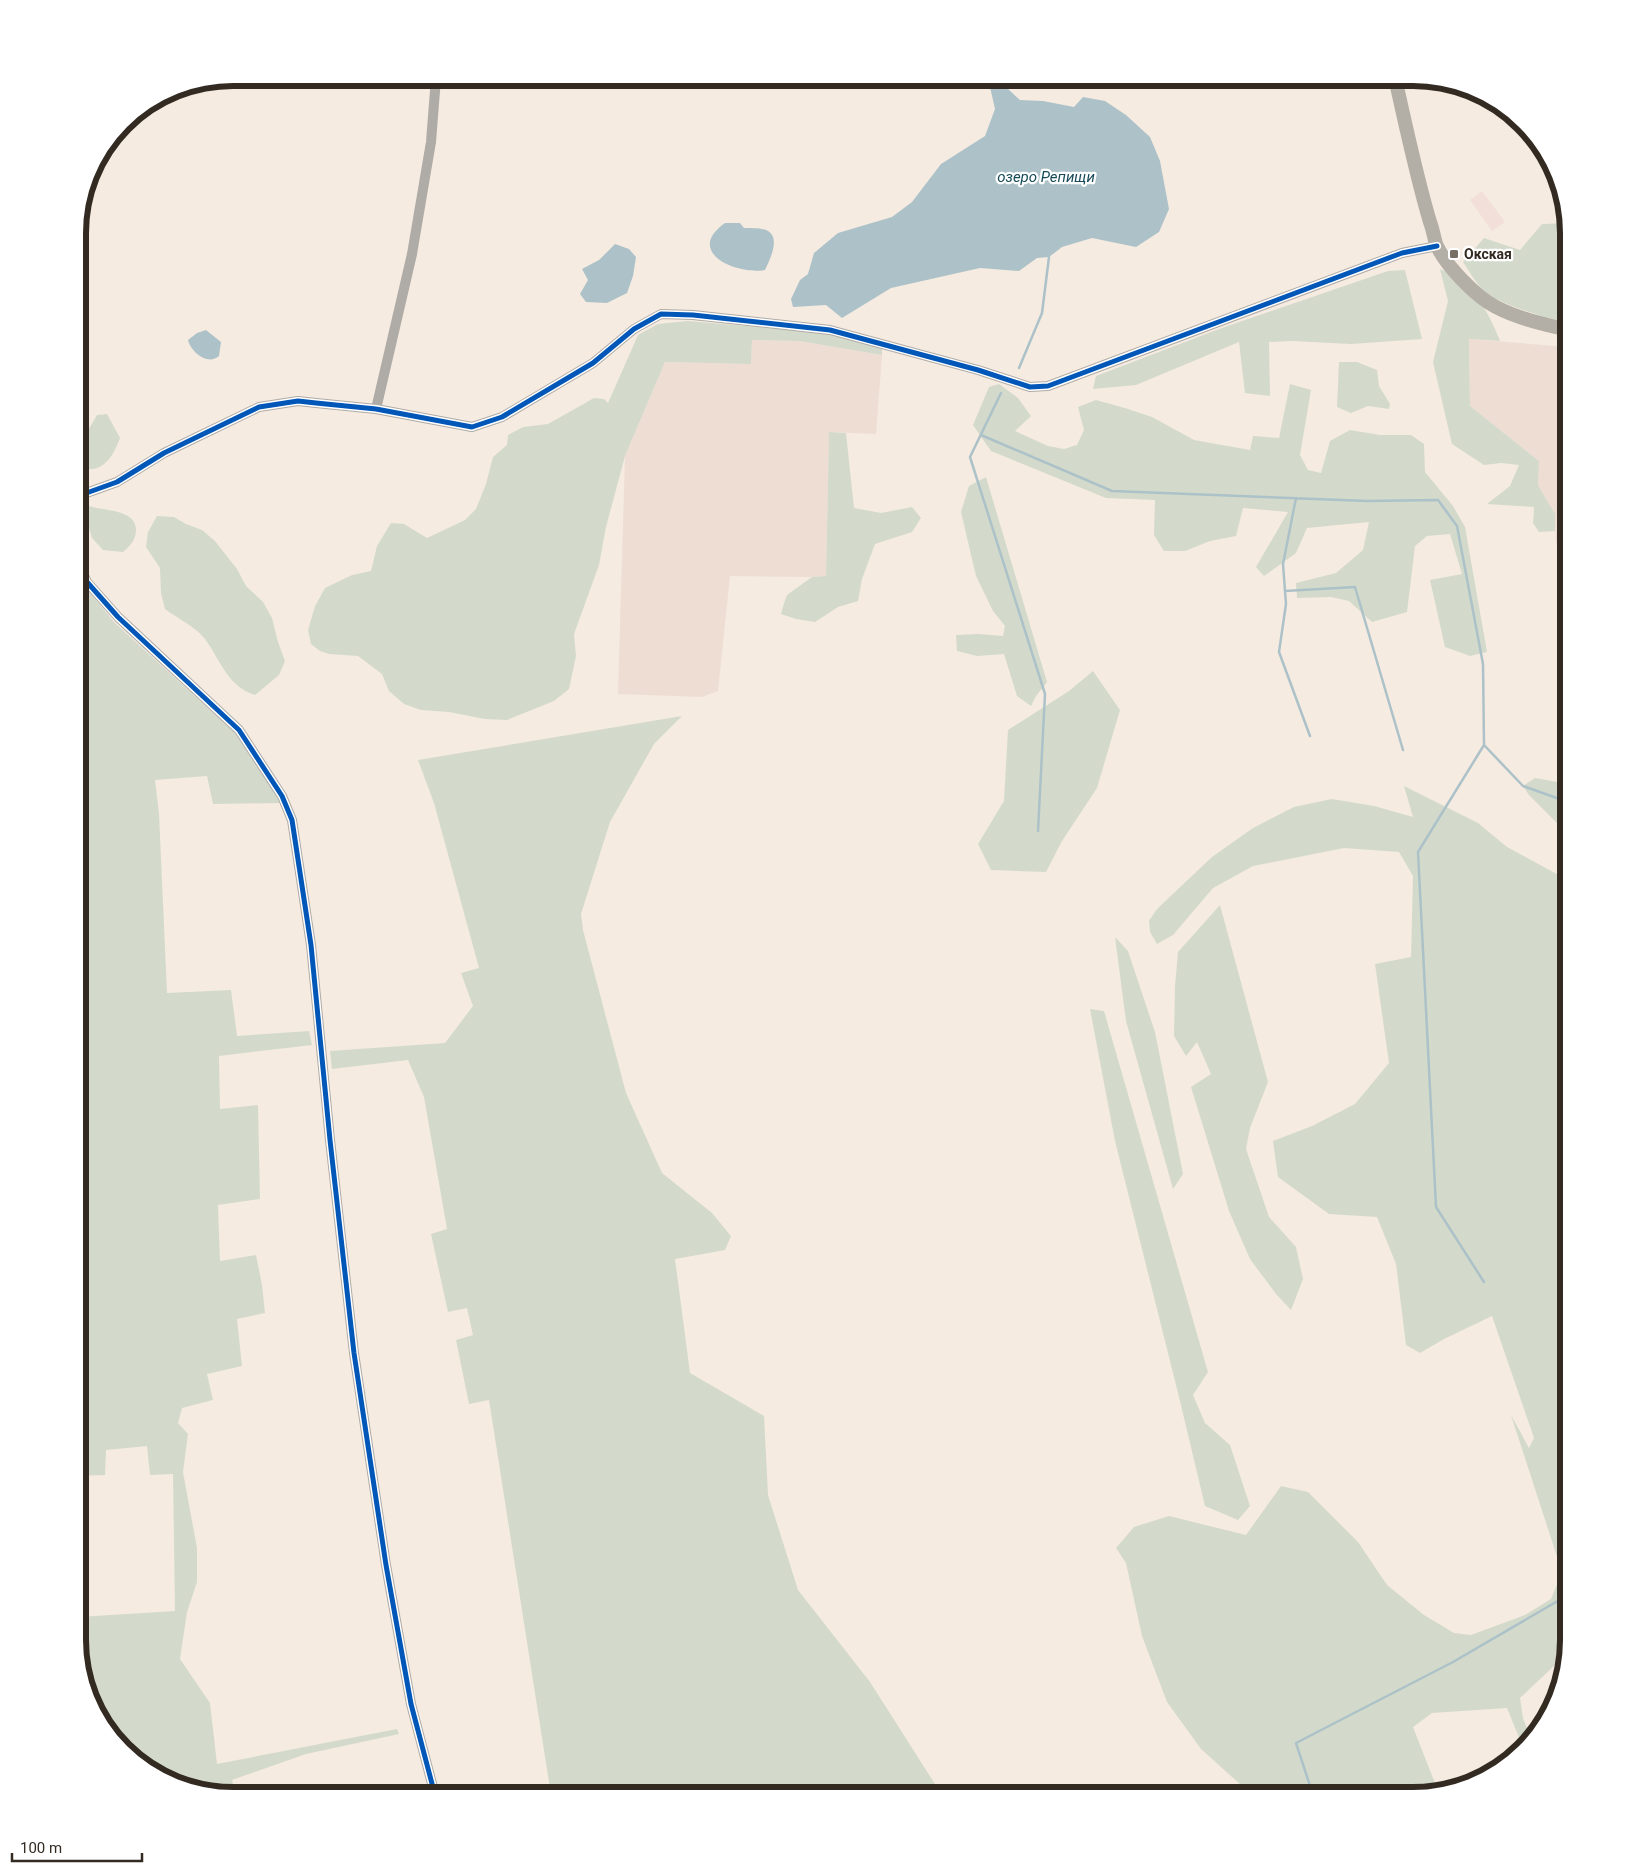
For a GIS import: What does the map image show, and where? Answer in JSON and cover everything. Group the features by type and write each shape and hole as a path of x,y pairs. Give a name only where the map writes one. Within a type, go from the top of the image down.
{"main road":[{"path":"1397,87 1414,163 1437,246 1462,281 1495,307 1521,318 1560,328"}],"street":[{"path":"376,409 412,254 431,142 435,86"},
{"path":"87,493 117,482 164,453 259,407 298,402 376,409 472,426 502,418 593,363 634,329 661,314 693,315 830,330 978,370 1030,387 1048,386 1393,256 1437,246"},
{"path":"87,581 118,617 239,730 282,796 292,820 312,945 330,1140 354,1353 386,1566 410,1704 433,1787"}],"shaded area":[{"path":"1482,191 1505,222 1492,231 1470,200"},
{"path":"1469,339 1560,346 1560,543 1556,543 1555,514 1538,485 1539,461 1470,406"},
{"path":"752,340 799,341 882,355 876,434 829,432 826,576 730,576 718,691 702,697 618,694 625,456 665,362 751,364"}],"green space":[{"path":"1559,223 1560,321 1522,310 1488,294 1481,288 1463,262 1484,238 1520,250 1542,224"},
{"path":"1440,269 1461,281 1478,298 1490,318 1500,341 1469,339 1470,406 1539,461 1538,485 1555,514 1555,531 1539,532 1533,523 1534,507 1487,504 1510,486 1519,465 1501,463 1484,465 1452,444 1433,362 1448,301"},
{"path":"1405,270 1422,339 1351,344 1292,341 1269,342 1270,396 1245,393 1239,342 1136,385 1093,389 1096,376 1219,329 1388,271"},
{"path":"688,321 827,333 882,347 882,355 799,341 752,340 751,364 665,362 625,456 606,527 599,565 574,634 576,656 569,689 554,701 507,720 485,719 449,712 421,710 404,704 389,691 382,674 358,656 329,654 320,651 311,644 308,630 315,606 325,588 352,575 371,571 377,546 391,523 404,524 427,538 465,520 476,509 486,484 493,457 507,445 508,435 523,427 548,424 594,398 604,399 608,403 638,335 658,324"},
{"path":"1339,362 1357,362 1377,370 1379,386 1390,404 1389,409 1368,406 1351,413 1337,407"},
{"path":"999,384 1018,398 1031,416 1015,431 1048,446 1064,449 1077,445 1084,430 1078,407 1096,400 1152,417 1194,440 1250,450 1253,436 1279,438 1290,384 1311,390 1300,455 1308,470 1321,473 1330,441 1350,430 1380,435 1411,435 1424,444 1425,472 1453,506 1465,527 1487,652 1470,656 1445,647 1430,580 1462,574 1450,534 1427,536 1415,546 1407,612 1372,622 1349,601 1331,597 1297,598 1296,583 1336,573 1363,550 1369,522 1307,528 1296,553 1264,576 1256,567 1288,512 1243,508 1236,536 1210,541 1185,551 1164,551 1154,535 1155,500 1106,498 991,451 973,425 989,387"},
{"path":"107,414 120,438 114,452 105,463 94,469 87,469 87,431 97,415"},
{"path":"829,432 846,433 854,508 881,513 912,507 921,518 912,532 875,544 862,579 858,601 838,607 815,622 781,614 787,595 812,577 826,576"},
{"path":"986,477 1047,682 1031,706 1017,696 1004,654 977,656 957,651 956,635 1003,636 1005,626 993,611 976,576 961,512 969,486"},
{"path":"89,506 117,512 130,518 134,522 136,529 131,545 123,552 103,550 92,538 87,521 87,509"},
{"path":"157,516 174,517 202,530 215,541 237,569 246,586 263,602 272,618 285,661 279,675 255,695 245,691 231,679 201,634 165,609 161,593 160,568 146,547 148,532"},
{"path":"87,589 114,622 235,733 269,781 280,803 213,804 207,776 155,780 159,814 167,993 231,990 237,1036 309,1031 312,1045 219,1056 220,1109 258,1105 260,1199 218,1205 220,1261 256,1255 265,1313 237,1319 242,1366 207,1374 213,1400 182,1408 178,1423 188,1434 183,1472 197,1548 197,1582 187,1612 180,1659 210,1703 217,1764 397,1729 399,1734 306,1754 232,1780 234,1787 205,1784 186,1779 168,1772 136,1750 117,1729 97,1696 89,1668 86,1617 175,1611 173,1474 150,1475 147,1446 106,1450 105,1475 86,1476"},
{"path":"1093,671 1120,710 1097,788 1062,841 1046,872 991,870 978,844 1004,801 1008,730 1069,691"},
{"path":"682,716 654,744 610,822 581,914 583,930 626,1093 662,1173 712,1213 731,1236 725,1250 675,1259 690,1373 764,1416 768,1495 798,1590 870,1682 937,1787 550,1787 489,1400 469,1404 456,1340 473,1335 467,1308 448,1312 431,1234 447,1229 424,1097 408,1060 332,1069 330,1051 445,1043 473,1006 461,973 479,968 434,803 418,760"},
{"path":"1535,778 1560,784 1560,826 1529,795 1523,786"},
{"path":"1404,786 1478,823 1507,847 1560,876 1560,1566 1511,1415 1529,1448 1534,1438 1492,1316 1420,1353 1406,1345 1396,1264 1377,1217 1329,1214 1278,1177 1273,1141 1312,1126 1355,1104 1389,1063 1375,964 1411,957 1413,876 1399,852 1344,848 1253,866 1213,888 1173,935 1157,944 1150,932 1149,921 1157,909 1212,857 1253,828 1294,807 1332,799 1374,806 1413,817"},
{"path":"1220,905 1268,1082 1250,1128 1246,1149 1269,1217 1296,1247 1303,1279 1291,1310 1276,1294 1250,1259 1229,1211 1191,1087 1211,1074 1197,1042 1186,1056 1174,1036 1178,952"},
{"path":"1115,937 1128,951 1155,1032 1183,1174 1173,1189 1126,1021"},
{"path":"1090,1009 1104,1011 1208,1372 1193,1395 1205,1423 1230,1445 1250,1506 1238,1520 1205,1506 1115,1141"},
{"path":"1281,1486 1308,1492 1358,1542 1387,1585 1424,1615 1454,1633 1471,1635 1525,1615 1551,1599 1560,1577 1560,1639 1557,1664 1520,1698 1523,1718 1528,1731 1520,1740 1507,1708 1432,1713 1413,1727 1436,1785 1412,1787 1243,1787 1201,1749 1167,1702 1142,1636 1126,1563 1116,1548 1134,1527 1169,1516 1246,1535"}],"water":[{"name":"озеро Репищи","path":"990,87 1008,87 1008,89 1020,100 1043,101 1074,107 1083,97 1105,101 1126,115 1150,137 1160,161 1169,209 1159,232 1136,247 1092,238 1062,247 1049,257 1037,258 1019,271 980,268 891,288 842,318 826,305 793,307 791,299 800,280 808,274 814,253 838,233 892,217 912,202 941,164 985,136 995,109"},
{"path":"725,223 740,223 744,228 763,229 772,235 774,239 773,250 765,270 753,271 729,265 712,252 710,243 714,234"},
{"path":"615,244 629,249 636,257 633,276 627,293 607,303 586,302 580,294 588,280 582,269 599,260"},
{"path":"206,330 221,342 219,356 215,359 205,358 196,353 188,340 197,333"}],"waterway":[{"path":"1019,368 1042,313 1049,257"},
{"path":"1001,393 970,457 1045,694 1038,831"},
{"path":"981,435 1112,491 1367,501 1438,500 1457,526 1483,664 1484,745 1523,786 1560,799"},
{"path":"1296,498 1283,564 1286,604 1279,652 1310,736"},
{"path":"1285,591 1355,587 1403,750"},
{"path":"1484,745 1418,852 1436,1207 1484,1282"},
{"path":"1310,1787 1296,1743 1453,1662 1560,1600"}],"cycle path":[{"path":"87,493 117,482 164,453 259,407 298,401 376,409 472,427 502,417 593,363 634,329 661,314 693,315 830,330 978,370 1030,387 1048,386 1402,253 1437,246"},
{"path":"87,581 118,617 239,730 282,796 292,820 311,945 330,1140 354,1353 386,1565 411,1704 433,1787"}],"place":[{"name":"Окская","path":"1454,254"}]}
